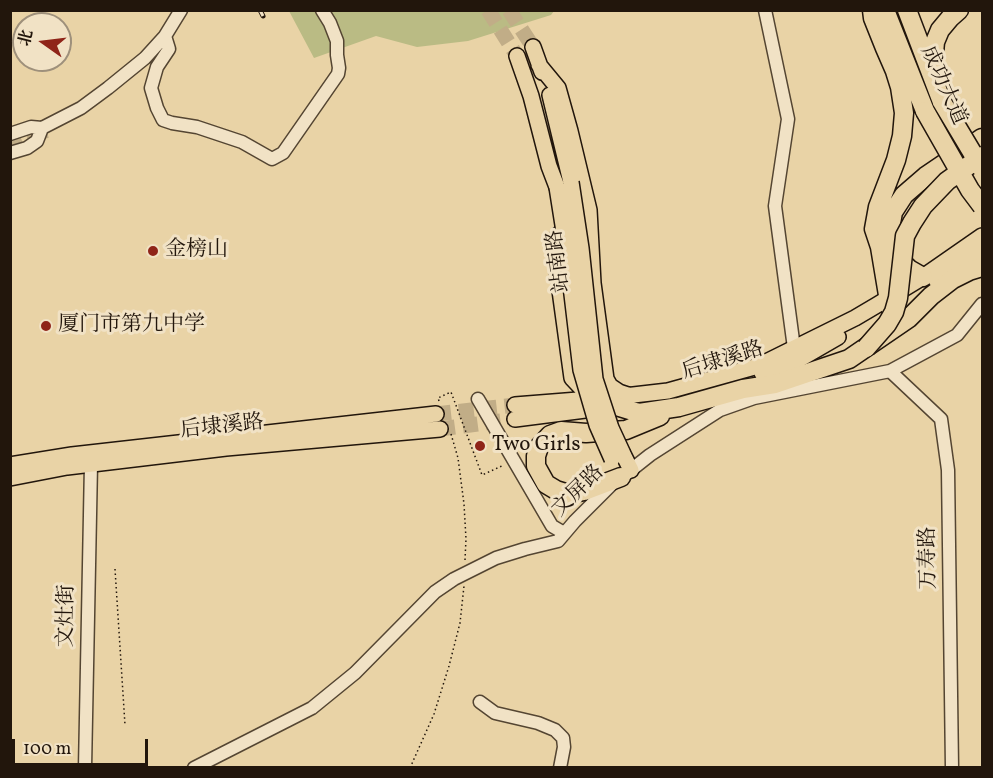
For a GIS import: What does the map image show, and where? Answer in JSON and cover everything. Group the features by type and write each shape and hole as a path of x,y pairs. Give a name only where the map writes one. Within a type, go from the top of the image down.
{"highway":[{"path":"872,10 900,87 904,113 902,136 896,160 878,207 874,229 880,247 889,303"},
{"name":"成功大道","path":"885,10 925,111 970,190 982,206"},
{"name":"成功大道","path":"907,10 940,96 982,170"},
{"path":"940,96 934,68 936,42 940,30 959,10"},
{"path":"880,247 887,217 899,194 928,167 982,130"},
{"path":"923,282 895,255 890,235 893,212 904,195 982,138"},
{"path":"866,348 887,324 894,312 898,298 905,236 912,223 923,206 947,181 982,156"},
{"path":"623,401 639,413 683,406 775,384 849,359 909,318 931,296 953,279 982,267"},
{"path":"626,473 584,491 569,494 546,484 536,466 536,456 539,447 550,435 561,431 586,433 626,430 683,406"}],"main road":[{"name":"站南路","path":"533,46 550,96 564,184 580,248 595,379 618,456"},
{"name":"站南路","path":"517,56 531,96 549,166 564,184 566,244 581,370 597,425 618,456 626,473"},
{"path":"539,64 558,88 567,120 589,210 593,283 606,379 610,386 620,392 623,401 758,366 889,303 982,250"},
{"path":"588,394 572,378 555,254 556,239 559,234 566,230 581,232 585,236 591,257"},
{"path":"923,282 982,236"},
{"name":"后埭溪路","path":"515,412 692,395 793,363 889,303"},
{"name":"后埭溪路","path":"10,465 437,406"},
{"name":"后埭溪路","path":"10,478 67,467 226,448 440,429"}],"street":[{"path":"10,134 31,127 42,128 81,108 145,58 165,36 181,10"},
{"path":"165,36 169,50 157,67 151,88 163,120 197,127 242,142 272,159 283,153 338,74 337,41 322,10"},
{"path":"765,10 788,119 776,206 794,348"},
{"path":"10,153 27,148 37,141 42,128"},
{"name":"文屏路","path":"194,768 312,708 355,673 435,592 454,579 496,558 558,541 607,488 650,455 720,410 754,398 890,371 957,335 982,304"},
{"name":"万寿路","path":"890,371 941,419 948,471 952,768"},
{"path":"478,399 552,526 564,533"},
{"name":"文灶街","path":"85,768 91,464"},
{"path":"480,702 495,713 538,723 555,730 563,738 564,747 560,768"}],"path":[{"path":"437,406 451,392 482,475 514,461"},
{"path":"115,569 125,725"}],"green space":[{"path":"289,11 554,11 551,15 468,41 417,47 376,36 314,58"}],"tunnel":[{"path":"488,10 517,56"},
{"path":"509,10 533,47"},
{"path":"10,143 47,132"},
{"path":"436,414 515,405"},
{"path":"440,429 515,419"}],"railway":[{"path":"260,10 263,16"}],"place":[{"name":"金榜山","path":"153,251"},
{"name":"厦门市第九中学","path":"46,326"},
{"name":"Two Girls","path":"480,446"}]}
